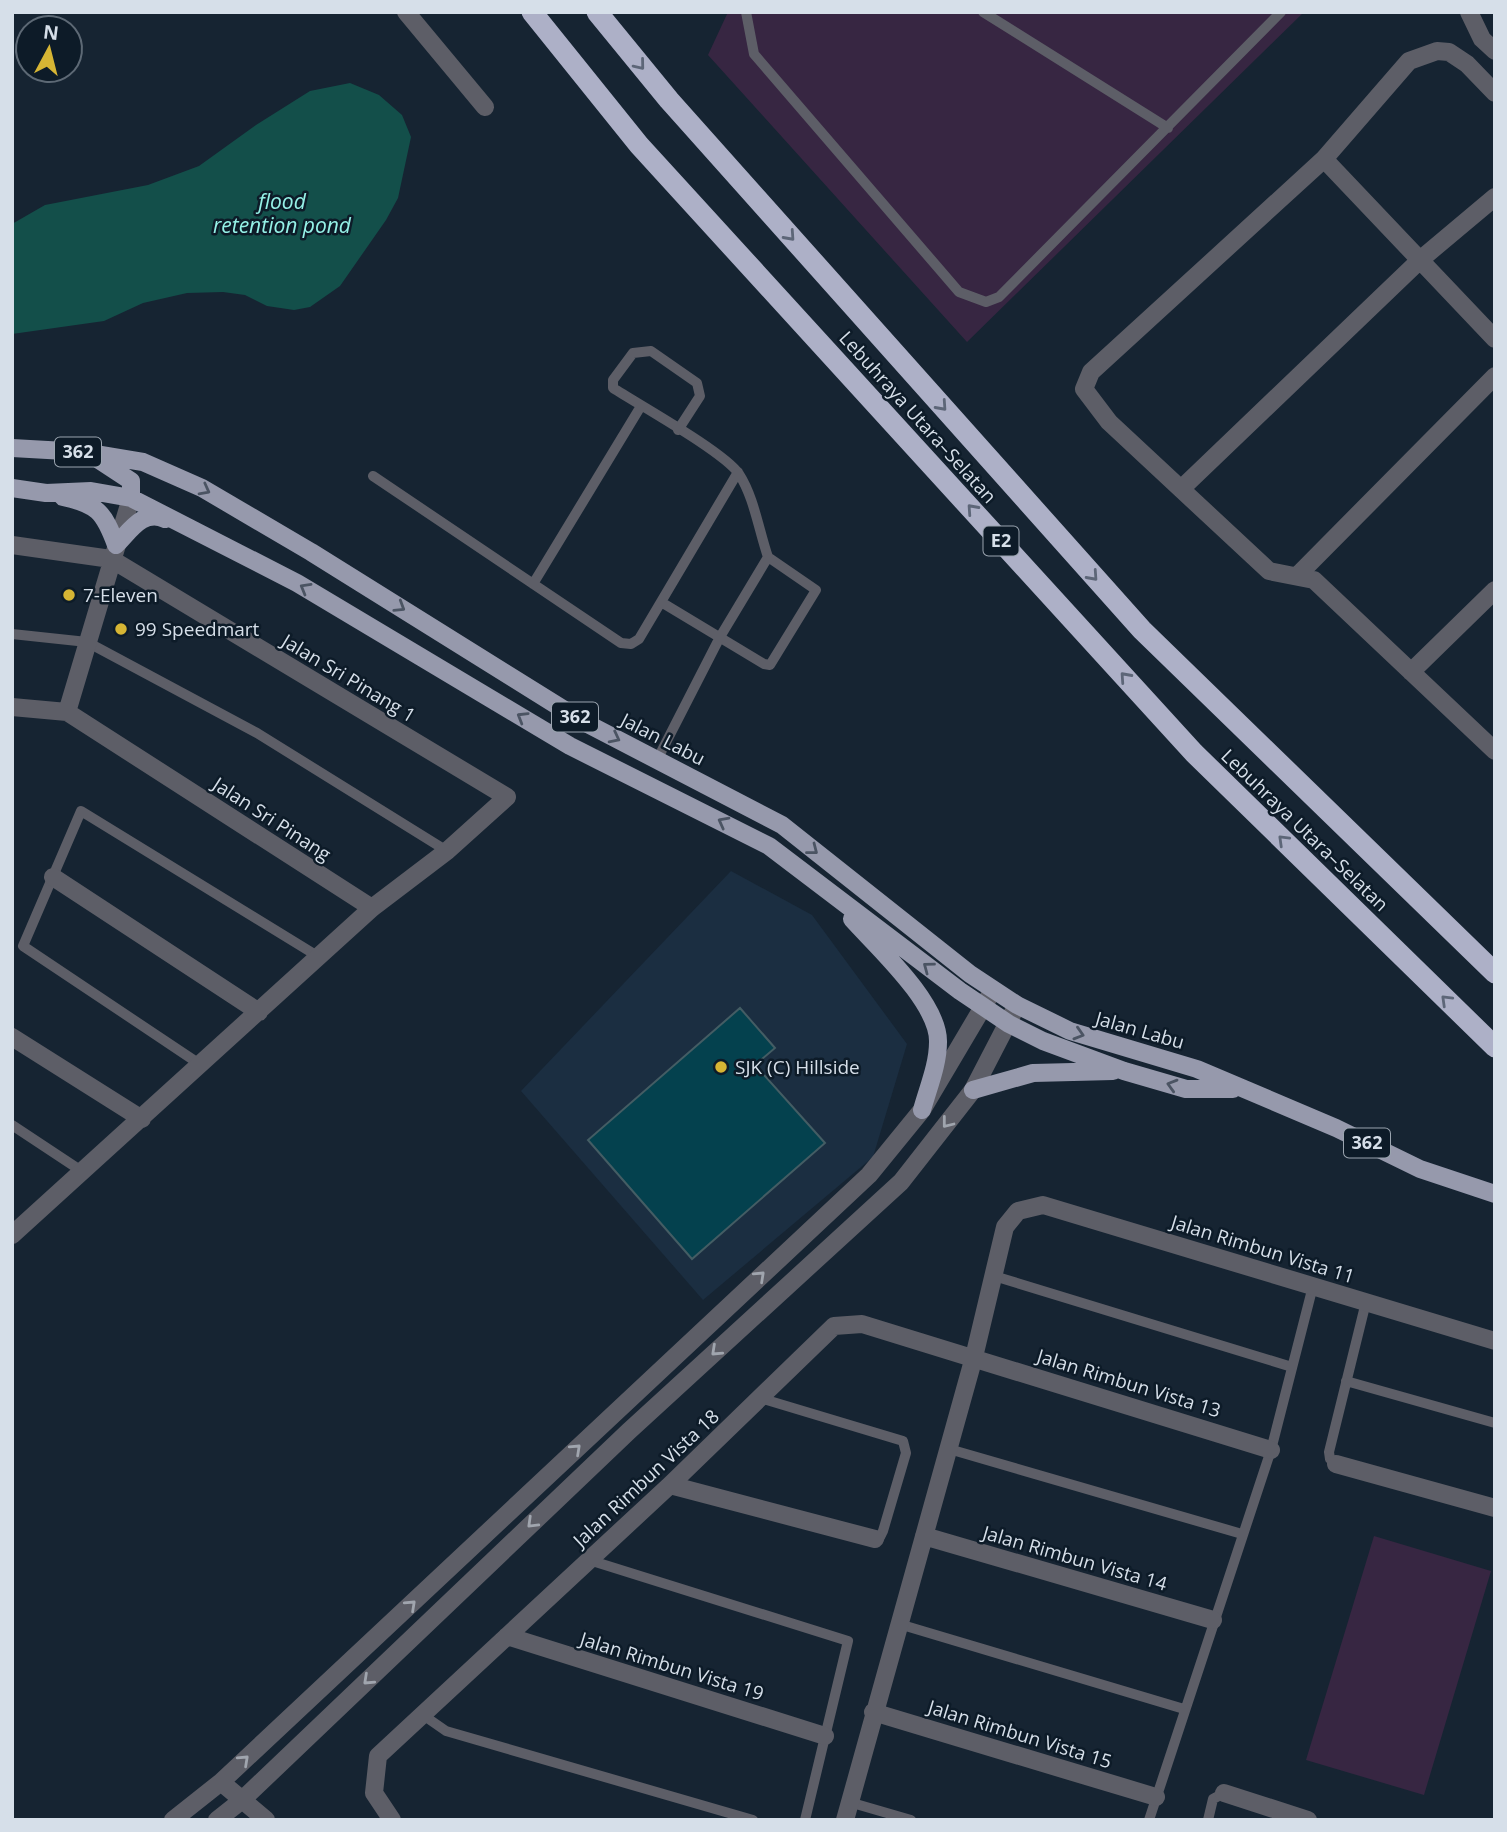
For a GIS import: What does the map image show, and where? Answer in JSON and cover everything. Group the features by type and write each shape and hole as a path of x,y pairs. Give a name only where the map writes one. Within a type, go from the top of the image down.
{"highway":[{"name":"Lebuhraya Utara–Selatan","path":"532,12 639,145 1194,753 1495,1047"},
{"name":"Lebuhraya Utara–Selatan","path":"597,12 669,100 1142,631 1495,973"}],"main road":[{"name":"Jalan Labu","path":"12,448 83,452 143,462 202,488 311,552 582,721 782,825 993,990 1017,1005 1070,1031 1197,1069 1336,1128 1420,1169 1495,1194"},
{"path":"83,452 112,466 131,481 131,498"},
{"name":"Jalan Labu","path":"12,488 46,493 91,491 131,498 189,530 298,583 570,746 665,791 769,846 983,1007 1043,1041 1124,1071 1186,1089 1240,1089"},
{"path":"46,493 82,501 101,512 113,552"},
{"path":"113,552 134,524 156,515 189,530"},
{"path":"829,892 923,1002 936,1024 937,1059 922,1110"},
{"path":"973,1090 1033,1073 1124,1071"}],"street":[{"path":"406,12 485,107"},
{"path":"1469,12 1482,39 1495,51"},
{"path":"1495,93 1467,64 1449,52 1437,51 1409,61 1325,159 1091,372 1084,388 1109,422 1269,571 1314,580 1495,751"},
{"path":"1325,159 1495,339"},
{"path":"1181,489 1420,260 1495,197"},
{"path":"1297,576 1495,376"},
{"path":"67,712 131,498"},
{"name":"Jalan Sri Pinang 1","path":"12,545 113,552 507,797 447,851"},
{"path":"1411,672 1495,590"},
{"name":"Jalan Sri Pinang","path":"12,707 67,712 372,908"},
{"path":"15,1227 83,1172 372,908 447,851"},
{"path":"53,877 259,1012"},
{"path":"173,1820 221,1782 869,1175 922,1110 993,990"},
{"path":"217,1820 241,1801 901,1182 973,1090 1017,1005"},
{"path":"12,1037 142,1119"},
{"name":"Jalan Rimbun Vista 11","path":"994,1276 1005,1227 1018,1211 1043,1205 1495,1340"},
{"path":"845,1820 873,1712 949,1449 994,1276"},
{"path":"733,1301 752,1319"},
{"name":"Jalan Rimbun Vista 18","path":"392,1820 374,1793 378,1756 670,1485 834,1326 862,1324 974,1357"},
{"name":"Jalan Rimbun Vista 13","path":"974,1357 1271,1450"},
{"path":"1336,1464 1495,1508"},
{"path":"670,1485 874,1539"},
{"name":"Jalan Rimbun Vista 14","path":"924,1536 1213,1620"},
{"name":"Jalan Rimbun Vista 19","path":"507,1636 825,1736"},
{"name":"Jalan Rimbun Vista 15","path":"873,1712 1156,1797"},
{"path":"221,1782 265,1820"},
{"path":"1224,1793 1307,1820"}],"lane":[{"path":"746,12 754,54 959,292 986,302 999,297 1281,12"},
{"path":"983,12 1168,128"},
{"path":"661,602 770,665 816,595 815,586 768,557 738,472 731,464 678,430 613,388 611,383 633,353 644,350 698,383 700,396 678,430"},
{"path":"533,584 641,406"},
{"path":"373,476 621,643 631,644 639,639 738,472"},
{"path":"657,760 720,637 768,557"},
{"path":"12,634 87,642 257,733 447,851"},
{"path":"201,1065 23,946 81,811 319,957"},
{"path":"12,1125 83,1172"},
{"path":"994,1276 1292,1367"},
{"path":"1149,1820 1271,1450 1313,1286"},
{"path":"1336,1464 1330,1459 1329,1452 1366,1302"},
{"path":"1346,1381 1495,1423"},
{"path":"760,1398 903,1441 906,1453 883,1531 880,1537 874,1539"},
{"path":"949,1449 1242,1534"},
{"path":"589,1560 845,1637 848,1646 805,1820"},
{"path":"899,1624 1184,1709"},
{"path":"423,1715 446,1731 753,1820"},
{"path":"1208,1820 1213,1799 1224,1793"},
{"path":"849,1802 911,1820"}],"shaded area":[{"path":"728,12 1304,12 967,342 708,55"},
{"name":"SJK (C) Hillside","path":"731,871 812,915 907,1044 873,1157 703,1300 521,1091"},
{"path":"1374,1536 1491,1571 1424,1795 1306,1760"}],"water":[{"name":"flood retention pond","path":"350,83 379,95 402,115 411,137 398,198 340,286 310,307 294,310 267,306 245,295 223,292 187,293 143,303 104,321 12,334 12,224 45,205 148,185 199,166 310,91"}],"building":[{"path":"740,1008 775,1048 755,1065 825,1143 692,1259 588,1140"}],"place":[{"name":"7-Eleven","path":"69,595"},
{"name":"99 Speedmart","path":"121,629"},
{"name":"SJK (C) Hillside","path":"721,1067"}]}
